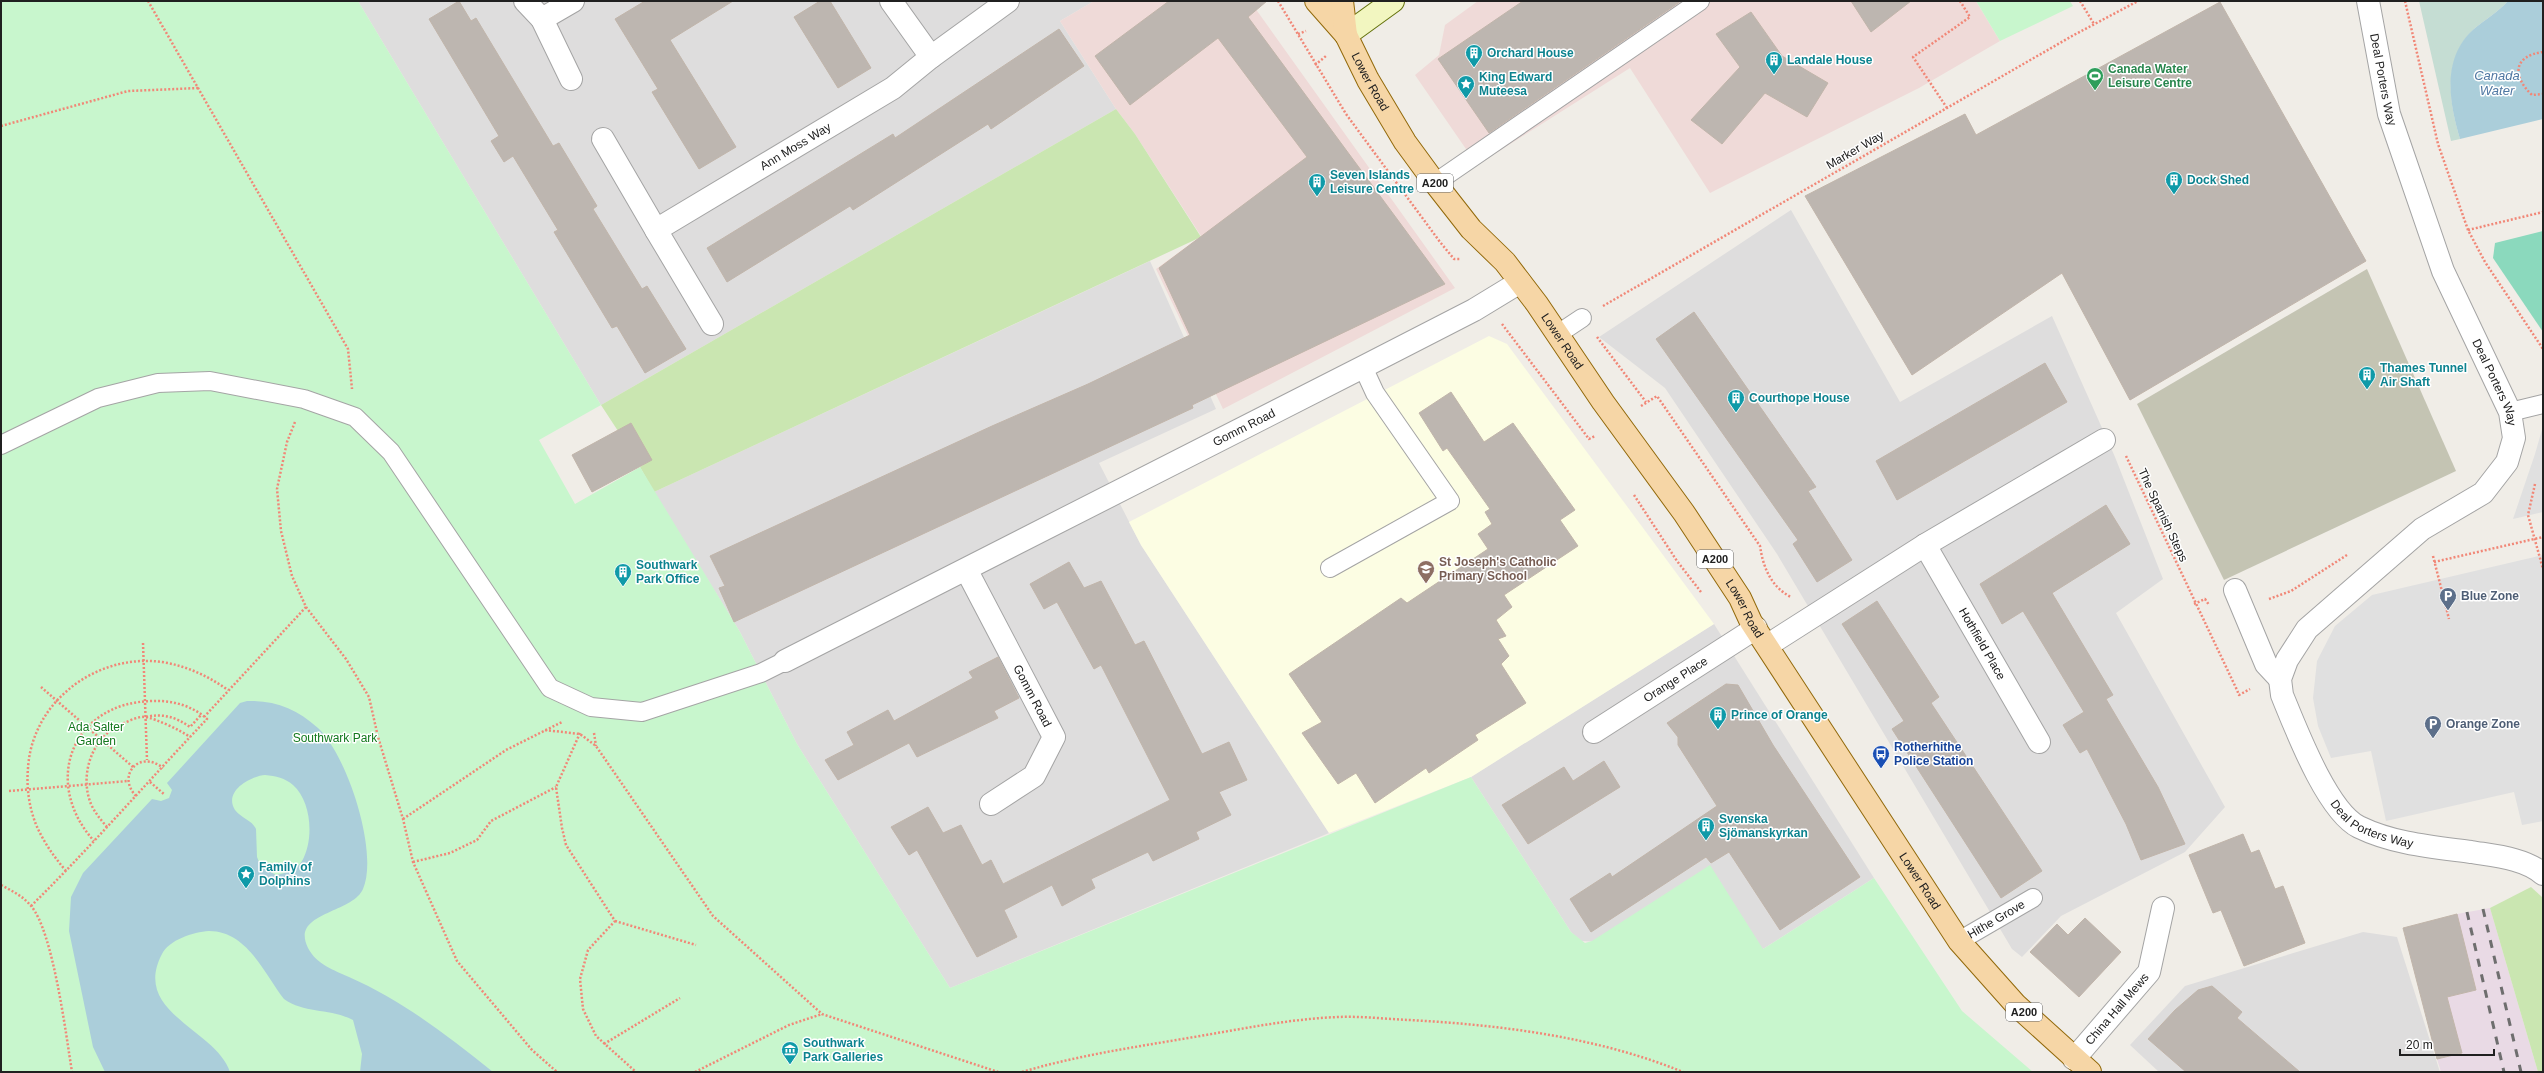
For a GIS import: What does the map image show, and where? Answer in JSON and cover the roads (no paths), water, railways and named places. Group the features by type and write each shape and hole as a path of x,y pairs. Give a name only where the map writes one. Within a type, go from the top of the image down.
{"main road":[{"name":"A200","path":"1316,1 1346,35"},
{"name":"A200","path":"1342,1 1346,35"},
{"name":"Lower Road","path":"1346,35 1368,80 1405,142 1435,183 1472,229 1505,262 1558,334 1603,402 1684,513 1740,598 1849,776 1959,941 2016,1005 2082,1066"}],"street":[{"path":"525,1 542,19 571,78"},
{"path":"542,19 574,1"},
{"path":"891,1 931,57"},
{"name":"Ann Moss Way","path":"656,230 894,88 931,57 1008,1"},
{"path":"1346,35 1393,1"},
{"name":"Deal Porters Way","path":"2368,1 2389,114 2443,271 2510,412 2514,438 2507,462 2482,494 2422,529 2307,629 2292,649 2280,679 2282,695 2293,723 2330,798 2344,815 2358,826 2404,843 2517,861 2536,869 2543,874"},
{"path":"603,139 712,324"},
{"name":"Gomm Road","path":"785,661 967,571 1474,310 1520,282"},
{"path":"1762,636 1925,546 2104,440"},
{"name":"Hothfield Place","path":"1925,546 2038,742"},
{"name":"Gomm Road","path":"967,571 1054,737 1034,776 991,804"},
{"path":"2235,590 2266,664 2280,679"},
{"name":"Orange Place","path":"1594,732 1762,636"},
{"name":"China Hall Mews","path":"2082,1066 2149,972 2163,908"}],"lane":[{"path":"1435,183 1700,1"},
{"path":"1558,334 1582,318"},
{"path":"1330,568 1450,501 1375,393 1363,367"},
{"path":"1,445 98,398 158,382 210,381 304,399 355,417 391,452 550,688 591,707 642,712 761,673 785,661"},
{"path":"2510,412 2543,404"},
{"name":"Hithe Grove","path":"1959,941 2033,898"}],"water":[{"name":"Canada Water","path":"2508,1 2543,1 2543,119 2460,139 2451,95 2452,66 2457,52 2464,40 2475,28"},
{"path":"257,701 276,704 294,711 310,721 329,741 340,759 357,805 367,852 367,873 363,889 357,897 347,904 325,914 307,927 305,936 308,948 312,954 326,966 369,986 406,1008 459,1045 493,1072 360,1072 362,1054 353,1020 344,1016 292,1004 284,999 262,966 244,946 234,938 222,933 209,931 189,935 170,945 162,954 155,974 158,991 166,1006 222,1057 230,1072 105,1072 93,1047 69,931 71,897 83,873 152,799 161,801 169,798 172,790 167,783 240,703","holes":["265,775 284,779 293,785 304,801 309,822 308,843 302,861 294,869 276,875 261,867 257,857 256,829 252,823 237,813 232,803 233,797 240,786 253,778"]}],"railway":[{"path":"2483,909 2521,1072"},
{"path":"2467,912 2504,1072"}],"place":[{"name":"Orchard House","path":"1474,68"},
{"name":"Landale House","path":"1774,75"},
{"name":"Canada Water Leisure Centre","path":"2095,91"},
{"name":"King Edward Muteesa","path":"1466,99"},
{"name":"Dock Shed","path":"2174,195"},
{"name":"Seven Islands Leisure Centre","path":"1317,197"},
{"name":"Thames Tunnel Air Shaft","path":"2367,390"},
{"name":"Courthope House","path":"1736,413"},
{"name":"St Joseph's Catholic Primary School","path":"1426,584"},
{"name":"Southwark Park Office","path":"623,587"},
{"name":"Blue Zone","path":"2448,611"},
{"name":"Prince of Orange","path":"1718,730"},
{"name":"Orange Zone","path":"2433,739"},
{"name":"Rotherhithe Police Station","path":"1881,769"},
{"name":"Svenska Sjömanskyrkan","path":"1706,841"},
{"name":"Family of Dolphins","path":"246,889"},
{"name":"Southwark Park Galleries","path":"790,1065"}],"park label":[{"name":"Ada Salter Garden","path":"96,734"},
{"name":"Southwark Park","path":"335,738"}]}
